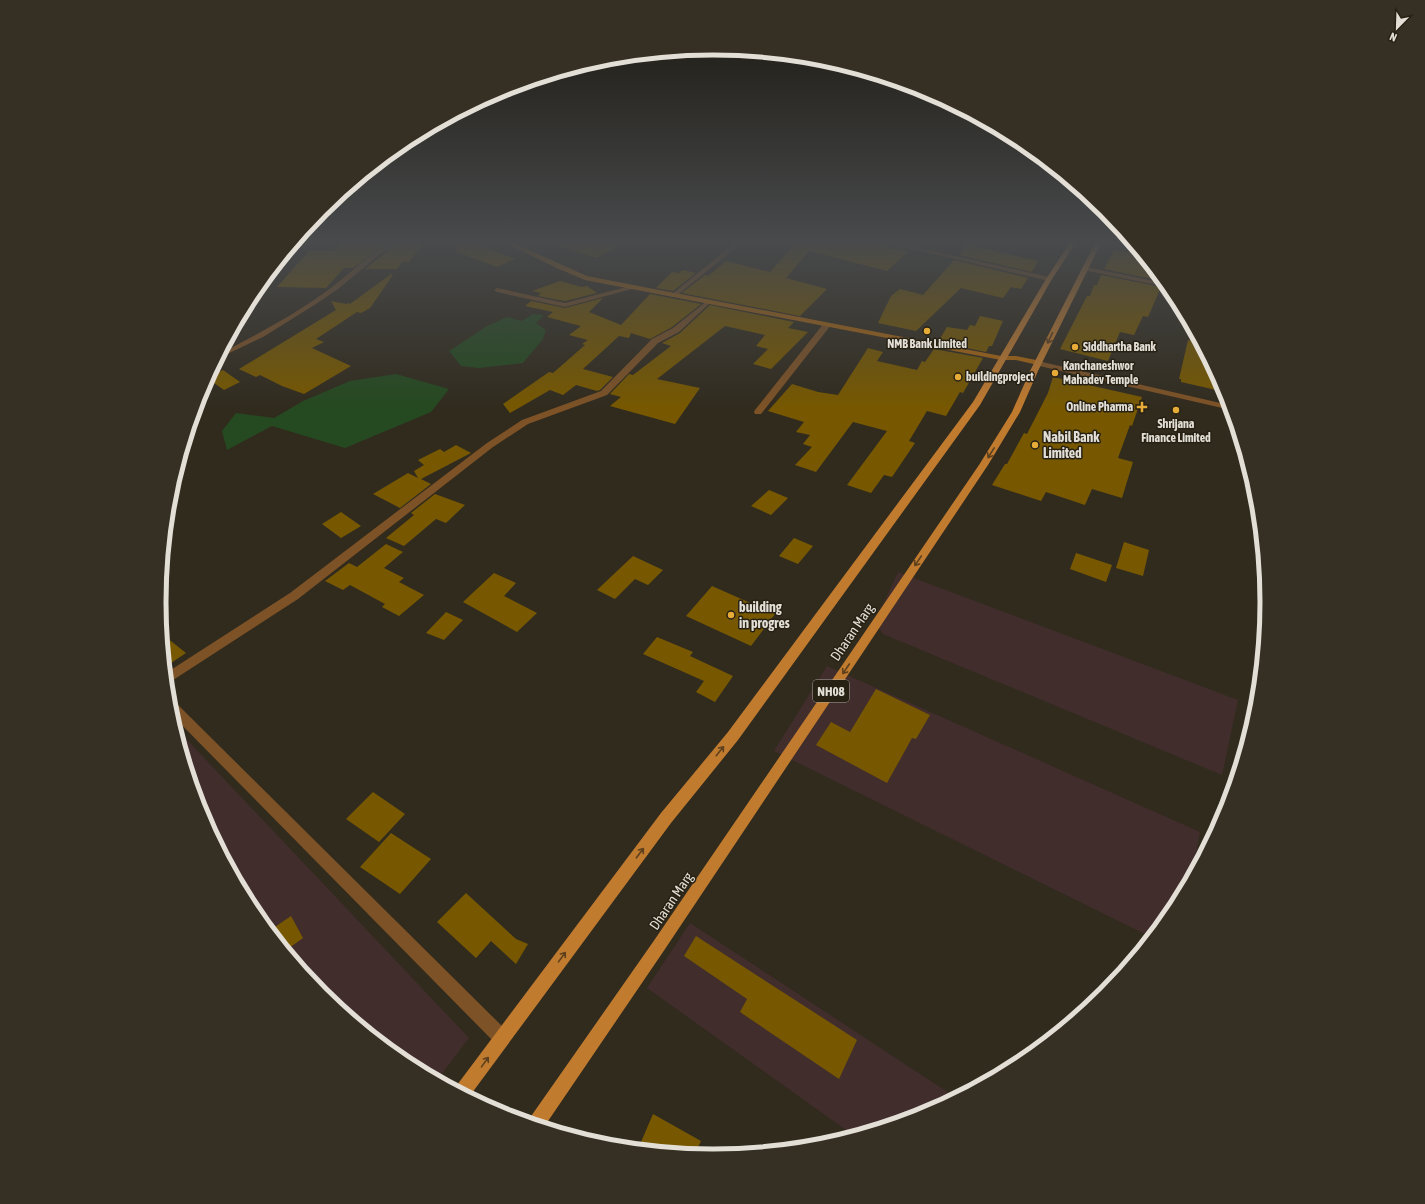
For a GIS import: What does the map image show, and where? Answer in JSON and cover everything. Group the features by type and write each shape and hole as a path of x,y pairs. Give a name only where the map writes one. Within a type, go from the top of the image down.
{"main road":[{"path":"680,297 1001,358 1016,358 1038,363"},
{"path":"464,1089 662,824 733,736 977,403 1001,358 1037,297"},
{"name":"Dharan Marg","path":"538,1120 658,948 983,465 1016,412 1038,363 1071,297"}],"street":[{"path":"226,353 261,335 321,297"},
{"path":"530,297 565,305 595,297"},
{"path":"171,676 294,596 490,445 526,422 604,393 655,341 676,330 708,302"},
{"path":"758,412 827,325"},
{"path":"1038,363 1223,406"},
{"path":"177,713 502,1038"}],"shaded area":[{"path":"898,572 1238,700 1222,775 883,634 875,622"},
{"path":"827,666 1200,832 1196,858 1167,906 1146,935 774,751"},
{"path":"182,734 469,1038 440,1076 380,1036 326,989 301,963 258,906 222,844 207,811"},
{"path":"690,923 951,1094 888,1120 848,1131 647,988"}],"green space":[{"path":"533,314 544,315 536,323 546,330 543,339 523,363 479,368 461,366 449,351 487,326 507,317 522,321"},
{"path":"396,374 449,389 431,412 345,448 272,426 227,450 222,431 236,413 274,418 303,401 350,381"}],"building":[{"path":"359,297 378,297 370,308 361,313 357,312 316,339 324,342 312,348 351,366 304,394 282,386 260,375 256,377 239,369 336,310 331,301 350,304"},
{"path":"544,297 580,297 565,301"},
{"path":"647,297 666,297 701,304 672,327 650,339 631,333 629,338 619,336 583,369 613,377 600,390 597,391 576,385 563,395 550,390 510,413 503,404 549,372 553,373 585,345 582,344 588,340 569,335 581,326 547,317 553,312 525,306 531,301 565,308 603,298 589,312 621,325"},
{"path":"703,297 819,297 800,316"},
{"path":"890,297 951,297 916,331 878,323"},
{"path":"1086,297 1157,297 1148,317 1143,316 1134,335 1120,332 1108,361 1060,349"},
{"path":"710,305 794,322 788,328 808,332 771,369 753,364 768,349 756,346 765,335 725,326 657,379 700,388 675,424 610,406 621,397 610,394 629,374 633,375 671,346 662,343 680,333"},
{"path":"980,316 1003,321 992,346 989,346 986,352 938,342 947,327 967,330 970,325 975,326"},
{"path":"1188,340 1192,341 1217,390 1181,382 1181,379 1179,379"},
{"path":"868,348 883,352 877,361 917,370 922,361 925,362 934,349 983,358 963,393 960,392 946,416 927,411 909,441 915,443 892,477 884,475 871,493 847,485 887,431 853,422 816,472 795,465 812,447 803,444 810,435 796,432 804,422 768,411 792,384 818,392 838,395"},
{"path":"223,370 240,382 224,390 212,382 216,374"},
{"path":"1053,377 1142,397 1132,426 1130,425 1118,458 1133,462 1122,498 1092,489 1085,505 1046,492 1041,501 992,485 1005,464 1007,464 1024,433 1027,434 1048,393"},
{"path":"456,445 471,453 421,479 431,484 400,508 373,494 408,473 418,478 414,471 424,465 418,460 440,449 444,452"},
{"path":"769,490 788,498 771,515 751,506"},
{"path":"435,494 465,505 446,523 436,519 404,546 386,538 414,515 411,513"},
{"path":"341,512 361,526 341,538 322,524"},
{"path":"794,538 813,546 798,564 779,556"},
{"path":"1124,542 1149,550 1143,576 1116,568"},
{"path":"386,544 403,552 384,568 404,578 399,582 424,595 399,616 382,607 385,604 350,585 343,590 325,581 349,563 357,567"},
{"path":"1076,553 1112,565 1106,582 1070,569"},
{"path":"633,556 663,570 648,585 635,579 615,599 597,590"},
{"path":"494,573 516,583 504,596 537,613 517,632 463,602"},
{"name":"building in progres","path":"712,586 775,614 751,646 686,616"},
{"path":"446,612 463,620 444,640 426,633"},
{"path":"657,637 693,652 690,656 733,676 715,702 696,692 704,681 643,654"},
{"path":"167,638 186,653 169,664"},
{"path":"876,689 930,715 916,739 912,738 887,783 816,745 831,722 850,732"},
{"path":"373,792 405,814 379,842 346,819"},
{"path":"391,833 431,859 400,894 360,867"},
{"path":"466,893 516,939 528,944 516,964 491,941 476,958 437,922"},
{"path":"291,916 303,938 289,948 274,928"},
{"path":"696,936 857,1040 839,1079 740,1012 747,999 684,956"},
{"path":"653,1114 701,1141 697,1149 640,1144"}],"place":[{"name":"NMB Bank Limited","path":"927,331"},
{"name":"Siddhartha Bank","path":"1075,347"},
{"name":"Kanchaneshwor Mahadev Temple","path":"1055,373"},
{"name":"buildingproject","path":"958,377"},
{"name":"Online Pharma","path":"1142,407"},
{"name":"Shrijana Finance Limited","path":"1176,410"},
{"name":"Nabil Bank Limited","path":"1035,445"},
{"name":"building in progres","path":"731,615"}]}
